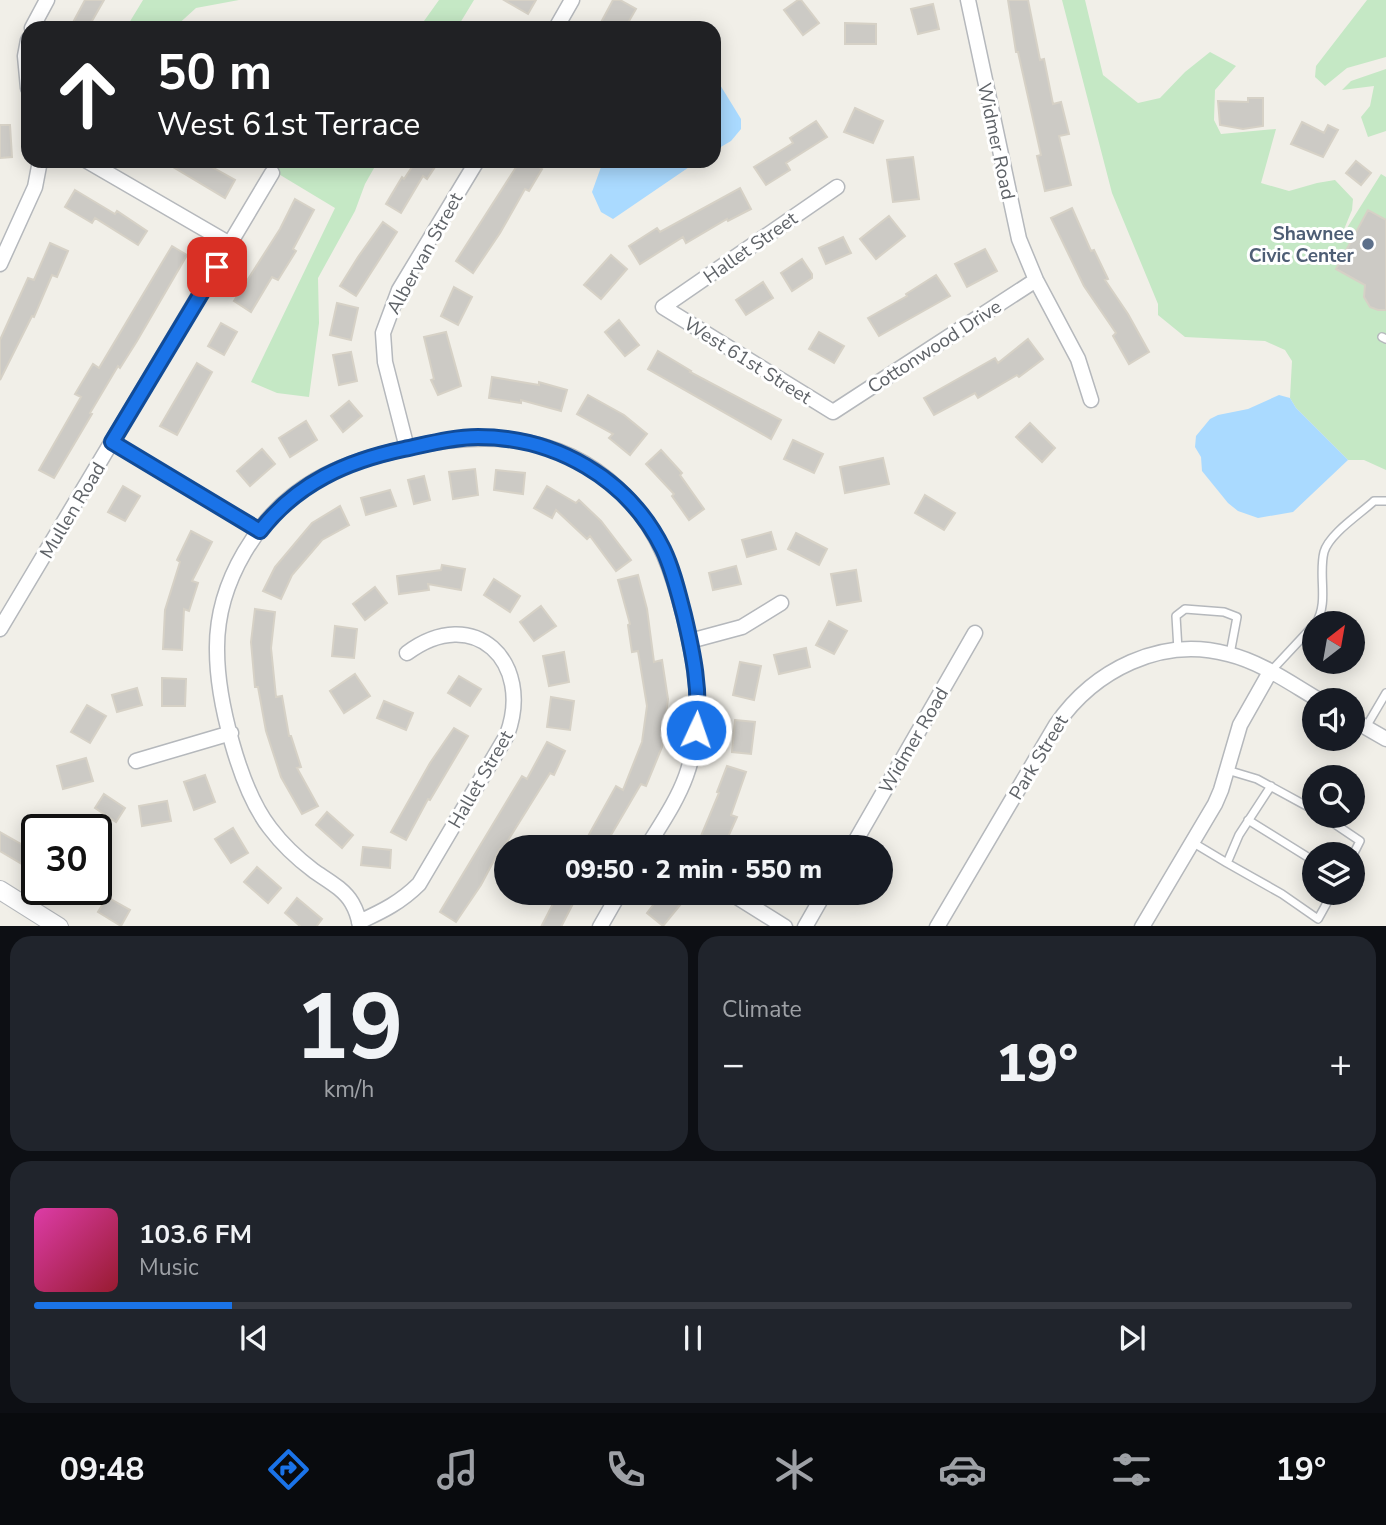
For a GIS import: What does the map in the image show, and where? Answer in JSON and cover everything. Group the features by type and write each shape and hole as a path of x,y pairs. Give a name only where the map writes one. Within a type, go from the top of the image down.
{"street":[{"path":"36,21 47,0"},
{"path":"560,21 572,0"},
{"name":"Widmer Road","path":"968,0 1019,239 1036,280 1078,359 1091,400"},
{"path":"0,264 35,187 39,168"},
{"path":"99,168 230,244"},
{"name":"Albervan Street","path":"407,449 385,362 383,332 400,290 473,168"},
{"name":"Mullen Road","path":"0,629 272,173"},
{"name":"Hallet Street","path":"663,307 837,187"},
{"name":"Cottonwood Drive","path":"833,412 1036,280"},
{"name":"West 61st Street","path":"663,307 833,412"},
{"path":"360,924 352,902 290,850 270,828 247,786 218,678 216,648 220,618 236,566 273,514 313,481 364,458 455,439 477,437 518,440 556,451 585,465 628,499 663,548 676,584 698,689 695,745 677,796 656,835"},
{"path":"112,442 260,531"},
{"path":"690,641 741,627 781,603"},
{"name":"Hallet Street","path":"360,924 404,900 419,884 507,735 513,718 513,682 506,665 486,643 458,633 439,635 420,643 407,653"},
{"name":"Widmer Road","path":"859,835 975,633"},
{"name":"Park Street","path":"937,926 1067,709 1092,684 1144,656 1178,650 1230,654 1270,672"},
{"path":"1142,926 1215,804 1240,724 1270,672 1302,690"},
{"path":"1365,727 1386,739"},
{"path":"136,761 231,733"},
{"path":"0,890 59,926"},
{"path":"600,926 612,905"},
{"path":"750,905 785,926"},
{"path":"805,926 817,905"}],"lane":[{"path":"1322,611 1324,552 1331,539 1374,501 1386,501"},
{"path":"1178,650 1176,615 1185,609 1224,612 1237,617 1230,654"},
{"path":"1270,672 1302,638"},
{"path":"1365,717 1386,693"},
{"path":"1227,770 1257,779 1302,803"},
{"path":"1227,863 1239,835 1271,786"},
{"path":"1248,820 1302,854"},
{"path":"1341,828 1360,842"},
{"path":"1192,842 1282,894 1318,919 1326,905"}],"green space":[{"path":"143,0 239,0 196,8 182,21 130,21"},
{"path":"439,0 474,0 461,21 424,21"},
{"path":"1062,0 1085,0 1103,75 1138,103 1160,98 1185,72 1210,52 1236,66 1215,90 1214,120 1221,134 1276,129 1261,183 1289,191 1335,180 1353,199 1352,210 1340,239 1381,174 1386,177 1386,470 1364,460 1348,460 1296,408 1290,398 1292,361 1285,350 1265,341 1185,337 1158,315 1158,304 1112,193"},
{"path":"1367,0 1386,0 1386,57 1347,68 1325,86 1315,77 1316,66"},
{"path":"1386,69 1386,131 1368,137 1361,117 1370,106 1374,86 1342,90 1351,81"},
{"path":"269,168 374,168 355,211 318,278 319,323 309,397 277,393 251,382 335,208"}],"water":[{"path":"721,86 741,119 741,129 731,141 721,147"},
{"path":"601,168 688,168 613,219 601,212 592,192"},
{"path":"1279,395 1290,398 1296,408 1348,460 1293,512 1258,518 1238,511 1228,503 1202,471 1201,457 1195,447 1196,436 1210,419 1218,415 1248,409"}],"building":[{"path":"85,0 104,0 92,21 74,21"},
{"path":"504,0 536,0 528,14"},
{"path":"613,0 620,0 636,9 629,21 602,21"},
{"path":"801,0 819,23 803,35 784,10"},
{"path":"1008,0 1028,0 1040,60 1044,59 1053,104 1061,102 1069,134 1059,136 1071,185 1045,191 1037,156 1041,155 1016,52"},
{"path":"933,4 939,29 918,34 911,9"},
{"path":"845,23 876,24 876,44 845,44"},
{"path":"1248,98 1263,98 1263,126 1243,129 1220,125 1218,101 1248,102"},
{"path":"855,108 883,121 873,143 844,132"},
{"path":"816,121 827,137 786,163 790,170 766,185 754,167 793,143 790,138"},
{"path":"1302,122 1324,133 1328,125 1338,130 1323,157 1291,144"},
{"path":"0,125 10,125 12,157 0,158"},
{"path":"913,157 919,199 893,202 887,160"},
{"path":"1356,161 1371,173 1361,185 1346,173"},
{"path":"175,168 214,168 235,180 225,198"},
{"path":"411,168 434,168 427,179 423,176 401,213 386,204 402,177 404,179"},
{"path":"516,168 542,169 529,191 525,189 473,273 456,261"},
{"path":"740,188 751,209 728,221 727,219 686,243 683,237 640,264 629,246 657,228 660,232"},
{"path":"75,190 115,214 117,211 147,231 138,245 95,218 92,223 65,207"},
{"path":"295,199 314,210 293,249 296,251 278,280 272,277 251,312 234,301 280,229"},
{"path":"1072,208 1091,251 1094,250 1108,279 1105,280 1149,352 1129,364 1113,336 1116,333 1084,286 1051,218"},
{"name":"Shawnee Civic Center","path":"1368,210 1386,220 1386,310 1370,307 1364,297 1365,285 1336,269"},
{"path":"889,216 905,236 876,259 860,239"},
{"path":"383,222 397,232 356,296 340,286"},
{"path":"843,237 851,253 826,264 819,248"},
{"path":"50,243 68,251 57,277 52,275 34,317 32,316 0,380 0,340 28,278 34,280"},
{"path":"172,246 187,255 137,341 120,368 118,366 54,478 39,470 81,397 75,394 93,364 99,368"},
{"path":"985,249 997,271 967,287 955,264"},
{"path":"611,255 627,269 601,299 584,285"},
{"path":"802,259 812,278 792,291 781,273"},
{"path":"936,275 950,296 879,336 868,318 907,296 906,294"},
{"path":"763,282 773,298 746,315 736,300"},
{"path":"454,287 472,297 458,325 441,316"},
{"path":"337,303 358,308 351,340 330,335"},
{"path":"619,320 639,345 625,356 605,332"},
{"path":"221,323 237,332 224,355 208,346"},
{"path":"446,332 461,386 438,395 431,380 434,379 424,337"},
{"path":"819,332 844,346 834,363 809,349"},
{"path":"1028,339 1043,359 1019,377 1017,375 978,398 975,393 934,415 924,398 995,358 998,363"},
{"path":"658,351 690,372 781,420 771,439 648,369"},
{"path":"351,352 357,381 339,385 333,355"},
{"path":"197,363 212,372 177,435 160,426"},
{"path":"492,377 539,385 539,382 567,390 561,411 521,400 521,403 489,398"},
{"path":"588,395 624,415 647,434 630,455 609,438 613,434 577,414"},
{"path":"349,401 362,416 343,432 331,416"},
{"path":"306,421 317,440 290,457 279,438"},
{"path":"1030,423 1055,448 1042,462 1016,437"},
{"path":"793,440 823,454 814,473 784,459"},
{"path":"262,449 275,464 250,486 237,471"},
{"path":"661,450 682,473 680,475 704,509 689,520 672,496 674,494 646,464"},
{"path":"883,458 889,484 845,493 840,467"},
{"path":"475,469 478,495 453,499 449,472"},
{"path":"496,470 525,473 523,494 494,490"},
{"path":"424,476 430,500 414,504 408,480"},
{"path":"123,486 140,496 125,521 108,512"},
{"path":"547,486 576,503 579,500 601,521 631,560 616,571 590,536 587,539 556,510 552,518 534,508"},
{"path":"390,490 396,506 366,515 361,498"},
{"path":"925,495 955,513 944,530 915,513"},
{"path":"340,506 349,525 322,540 292,575 281,599 263,591 275,567 312,523"},
{"path":"191,531 212,542 192,581 198,583 189,611 184,609 182,650 163,649 165,610 180,562 177,560"},
{"path":"771,532 776,549 747,557 742,540"},
{"path":"796,533 827,549 819,565 788,549"},
{"path":"442,565 465,569 461,590 428,584 429,590 399,594 397,576 441,570"},
{"path":"736,566 741,584 713,590 709,573"},
{"path":"856,570 861,601 837,605 831,574"},
{"path":"638,575 647,609 654,662 662,660 668,699 662,747 646,786 641,784 611,835 589,835 616,786 623,790 642,742 647,706 638,651 632,652 630,624 618,580"},
{"path":"494,579 520,596 510,612 484,595"},
{"path":"375,587 387,603 365,620 353,604"},
{"path":"541,606 556,626 534,641 520,622"},
{"path":"255,609 275,612 271,648 276,697 282,696 289,736 301,767 297,768 318,806 302,814 281,777 266,731 258,687 255,687 251,642"},
{"path":"829,621 847,631 834,654 816,645"},
{"path":"335,626 357,629 354,658 332,656"},
{"path":"806,648 810,667 779,674 774,655"},
{"path":"564,652 569,682 549,686 543,656"},
{"path":"740,662 761,666 754,700 733,695"},
{"path":"355,674 370,696 344,713 330,691"},
{"path":"459,676 481,689 470,706 448,693"},
{"path":"162,678 186,679 185,706 162,706"},
{"path":"137,688 142,705 117,712 112,695"},
{"path":"551,697 574,701 570,730 547,727"},
{"path":"384,701 413,713 406,730 377,718"},
{"path":"87,705 106,716 90,743 71,732"},
{"path":"735,720 755,722 751,754 732,752"},
{"path":"454,728 468,736 406,840 391,832 430,763"},
{"path":"547,742 565,751 554,775 550,773 511,835 494,835 494,860 456,922 440,912 522,776 527,779"},
{"path":"86,758 93,781 63,789 57,766"},
{"path":"727,766 746,772 731,815 737,817 729,835 701,835 719,793 717,792"},
{"path":"205,775 215,802 194,810 184,782"},
{"path":"104,794 125,808 116,822 112,819 112,814 104,814 95,808"},
{"path":"167,801 171,821 142,826 139,806"},
{"path":"327,812 353,835 342,848 316,825"},
{"path":"233,828 248,853 231,863 215,839"},
{"path":"0,832 21,844 21,863 0,851"},
{"path":"363,847 391,850 390,868 361,865"},
{"path":"257,867 281,888 268,903 244,882"},
{"path":"297,898 322,919 317,926 300,926 285,913"},
{"path":"112,900 130,910 121,926 98,912 102,905 112,905"},
{"path":"552,905 572,905 562,926 542,926"},
{"path":"653,905 680,905 663,926 647,913"}],"place":[{"name":"Shawnee Civic Center","path":"1368,244"}],"route":[{"path":"217,267 112,442 260,531 290,498 313,481 336,469 364,458 439,442 477,437 518,440 556,451 585,465 628,499 663,548 676,584 690,641 698,689 696,730"}]}
